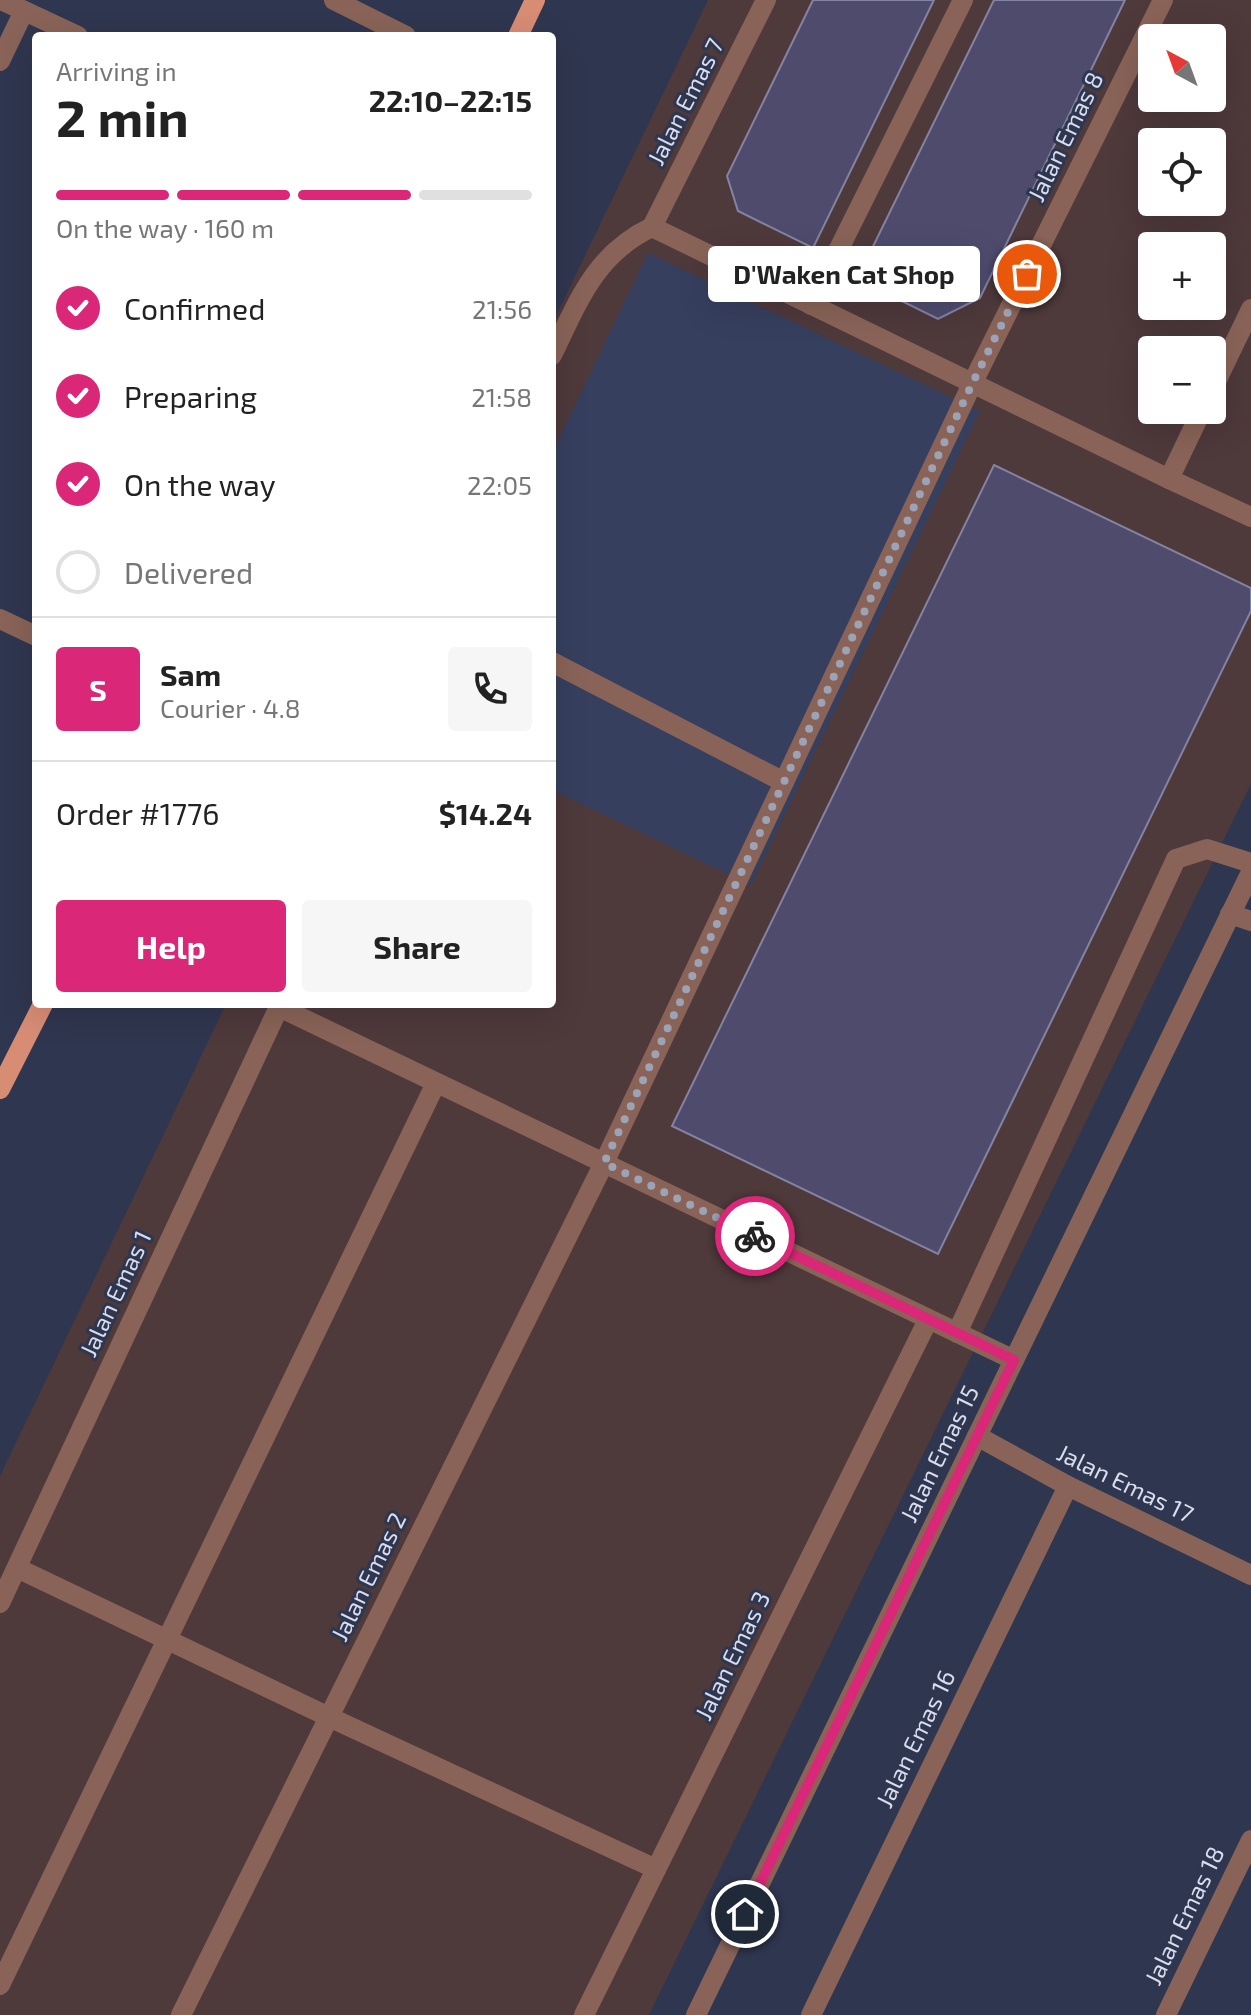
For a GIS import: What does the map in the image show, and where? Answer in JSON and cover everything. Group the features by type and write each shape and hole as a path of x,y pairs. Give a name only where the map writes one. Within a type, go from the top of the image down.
{"main road":[{"path":"520,32 535,0"},
{"path":"0,1089 41,1008"}],"street":[{"path":"1,0 69,32"},
{"path":"334,0 398,32"},
{"name":"Jalan Emas 7","path":"652,227 766,0"},
{"path":"811,305 963,0"},
{"name":"Jalan Emas 8","path":"784,782 972,384 1163,0"},
{"path":"0,61 24,11"},
{"path":"556,347 587,285 615,251 632,236 652,227 1251,517"},
{"path":"1226,361 1251,309"},
{"path":"1169,479 1195,424"},
{"path":"0,619 32,634"},
{"path":"556,664 784,782"},
{"name":"Jalan Emas 2","path":"181,2015 604,1163 784,782"},
{"path":"957,1333 1176,859 1207,849 1251,863"},
{"name":"Jalan Emas 15","path":"696,2015 1251,872"},
{"path":"1230,914 1251,921"},
{"name":"Jalan Emas 1","path":"0,1603 277,1008"},
{"path":"282,1008 1014,1360"},
{"path":"0,1985 436,1083"},
{"name":"Jalan Emas 3","path":"584,2015 928,1320"},
{"name":"Jalan Emas 17","path":"977,1436 1068,1486 1251,1575"},
{"name":"Jalan Emas 16","path":"811,2015 1068,1486"},
{"path":"17,1568 656,1869"},
{"name":"Jalan Emas 18","path":"1166,2015 1251,1840"}],"shaded area":[{"path":"708,0 1251,0 1251,784 649,2015 0,2015 0,1476 224,1008 556,1008 556,316"},
{"path":"648,253 980,411 751,885 556,792 556,445"}],"building":[{"path":"813,0 934,0 813,248 738,211 727,176"},
{"path":"994,0 1125,0 980,298 938,319 857,279"},
{"path":"994,465 1251,588 1251,611 938,1254 672,1126"}],"way so far":[{"path":"755,1236 604,1163 972,384 1027,274"}],"place":[{"name":"D'Waken Cat Shop","path":"1027,274"}],"route":[{"path":"745,1914 1014,1360 755,1236"}]}
